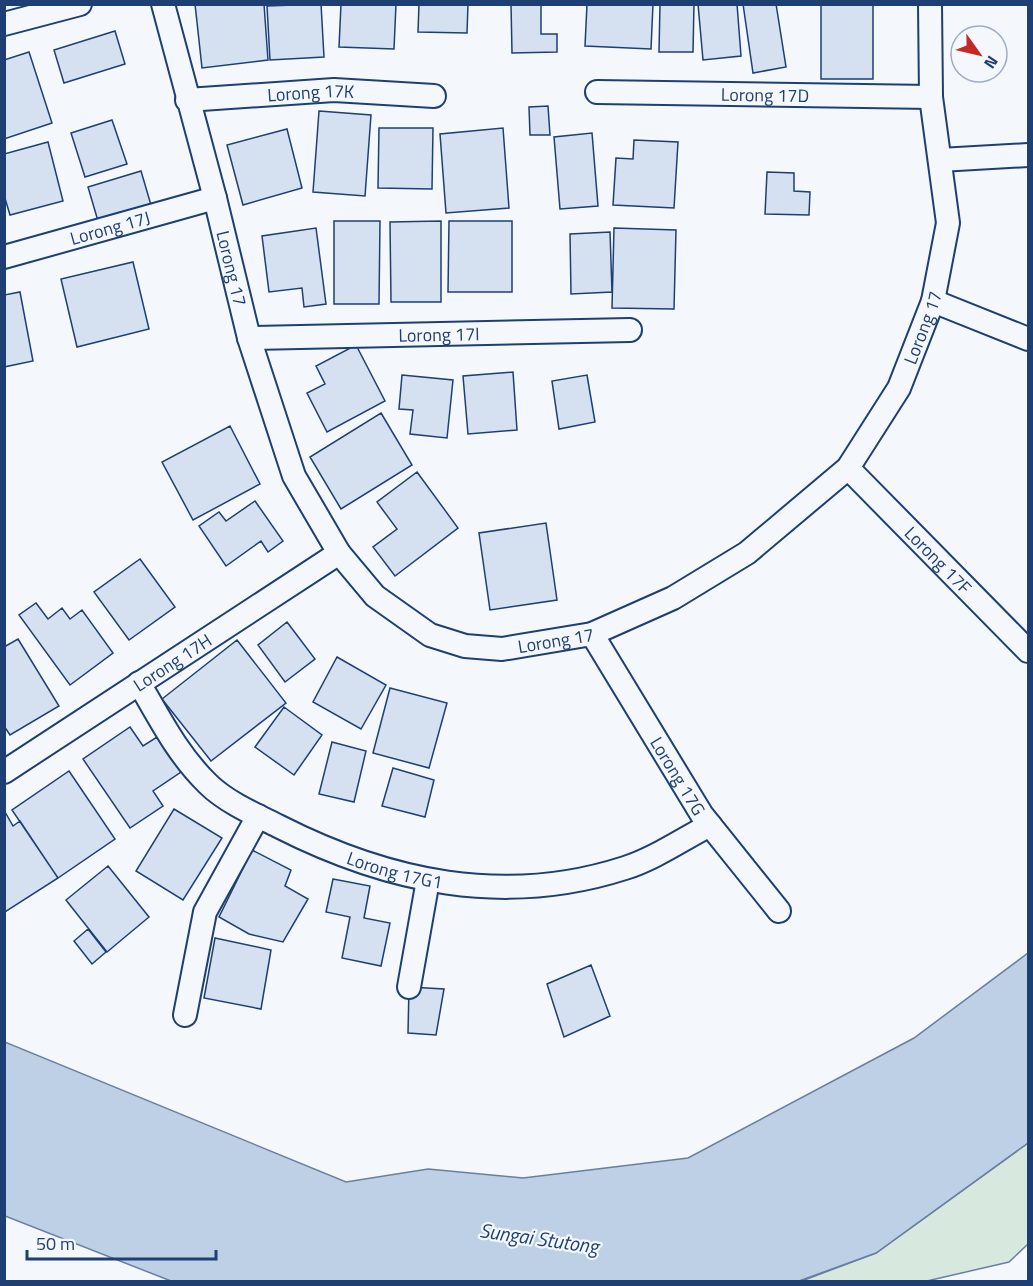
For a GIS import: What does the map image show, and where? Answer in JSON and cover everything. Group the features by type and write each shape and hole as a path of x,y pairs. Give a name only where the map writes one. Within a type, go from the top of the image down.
{"street":[{"path":"4,24 80,4"},
{"name":"Lorong 17","path":"163,4 215,198 249,339 294,476 339,553 375,596 430,635 465,646 502,649 592,634 673,598 747,553 848,468 899,388 933,301 948,223 931,97 930,4"},
{"name":"Lorong 17K","path":"187,100 334,90 434,96"},
{"name":"Lorong 17D","path":"597,92 931,97"},
{"path":"940,160 1029,154"},
{"name":"Lorong 17J","path":"4,257 215,198"},
{"path":"933,301 1029,339"},
{"name":"Lorong 17I","path":"249,339 630,330"},
{"name":"Lorong 17F","path":"848,468 1029,651"},
{"name":"Lorong 17H","path":"4,772 339,553"},
{"name":"Lorong 17G","path":"592,634 710,825 779,911"},
{"name":"Lorong 17G1","path":"139,683 176,748 210,786 258,816 319,847 439,884 507,888 568,883 627,868 710,825"},
{"path":"185,1015 205,912 258,816"},
{"path":"409,987 428,880"}],"shaded area":[{"path":"1028,1143 1028,1244 1009,1262 927,1281 799,1282 876,1253"}],"water":[{"name":"Sungai Stutong","path":"1028,953 1028,1143 876,1253 799,1281 171,1281 5,1216 5,1042 346,1182 428,1169 523,1178 688,1158 914,1038"}],"building":[{"path":"195,4 264,4 268,60 202,68"},
{"path":"321,4 324,57 270,60 267,6"},
{"path":"341,4 396,4 394,49 339,47"},
{"path":"419,4 468,4 467,33 418,32"},
{"path":"511,4 541,4 541,34 557,34 557,52 512,53"},
{"path":"587,4 653,4 651,49 585,46"},
{"path":"660,4 694,4 693,52 659,52"},
{"path":"698,4 737,4 741,56 703,60"},
{"path":"743,4 776,4 786,67 753,73"},
{"path":"821,4 873,4 873,79 821,79"},
{"path":"115,31 125,64 64,83 54,50"},
{"path":"29,52 52,123 4,139 4,60"},
{"path":"548,106 550,135 530,135 529,107"},
{"path":"319,111 371,115 365,196 313,192"},
{"path":"112,120 127,164 85,177 71,133"},
{"path":"379,128 433,128 432,189 378,188"},
{"path":"503,128 509,208 446,213 440,134"},
{"path":"287,129 302,188 243,205 227,145"},
{"path":"592,133 598,206 560,209 554,137"},
{"path":"634,140 678,142 674,208 613,205 616,158 633,159"},
{"path":"48,142 63,201 10,215 4,195 4,154"},
{"path":"141,171 151,205 98,221 88,187"},
{"path":"767,172 794,173 794,191 810,192 809,215 765,214"},
{"path":"334,221 380,221 379,304 334,304"},
{"path":"441,221 441,302 391,302 390,222"},
{"path":"449,221 512,221 512,292 448,292"},
{"path":"316,228 326,304 304,307 302,288 269,292 262,236"},
{"path":"614,228 676,230 674,309 612,308"},
{"path":"610,232 612,292 571,294 570,234"},
{"path":"133,262 149,329 77,347 61,279"},
{"path":"20,292 33,361 4,367 4,295"},
{"path":"356,345 385,401 327,432 307,393 325,384 316,366"},
{"path":"513,372 517,430 468,434 463,376"},
{"path":"402,375 453,380 447,438 410,434 413,410 399,409"},
{"path":"587,375 595,422 559,429 552,381"},
{"path":"381,413 412,465 341,509 310,457"},
{"path":"230,426 260,484 193,520 162,462"},
{"path":"417,472 458,528 395,576 373,547 397,529 377,502"},
{"path":"255,501 283,541 268,552 261,541 226,566 199,526 219,512 226,521"},
{"path":"546,523 557,600 490,610 479,533"},
{"path":"140,559 175,607 129,640 94,592"},
{"path":"36,603 48,619 62,608 70,619 82,610 113,653 70,685 19,615"},
{"path":"287,622 315,659 285,682 258,645"},
{"path":"18,639 59,706 10,735 4,726 4,647"},
{"path":"237,640 286,703 211,761 162,699"},
{"path":"337,657 386,685 361,729 313,702"},
{"path":"390,688 447,703 429,768 373,753"},
{"path":"284,707 322,735 294,775 255,747"},
{"path":"130,727 143,746 157,737 181,772 153,791 163,806 130,828 83,759"},
{"path":"332,742 366,751 354,802 319,794"},
{"path":"393,768 434,780 425,817 382,806"},
{"path":"69,771 115,839 58,878 12,810"},
{"path":"174,809 222,838 183,900 136,871"},
{"path":"5,812 13,826 20,821 58,878 5,912"},
{"path":"252,850 291,870 285,886 308,899 283,942 249,934 219,917"},
{"path":"108,866 149,917 107,952 66,900"},
{"path":"333,879 370,886 364,918 390,923 381,966 342,958 350,917 326,912"},
{"path":"88,929 106,952 92,964 74,941"},
{"path":"215,938 271,950 261,1009 204,998"},
{"path":"591,965 610,1016 564,1037 547,984"},
{"path":"409,987 444,989 436,1035 408,1033"}]}
